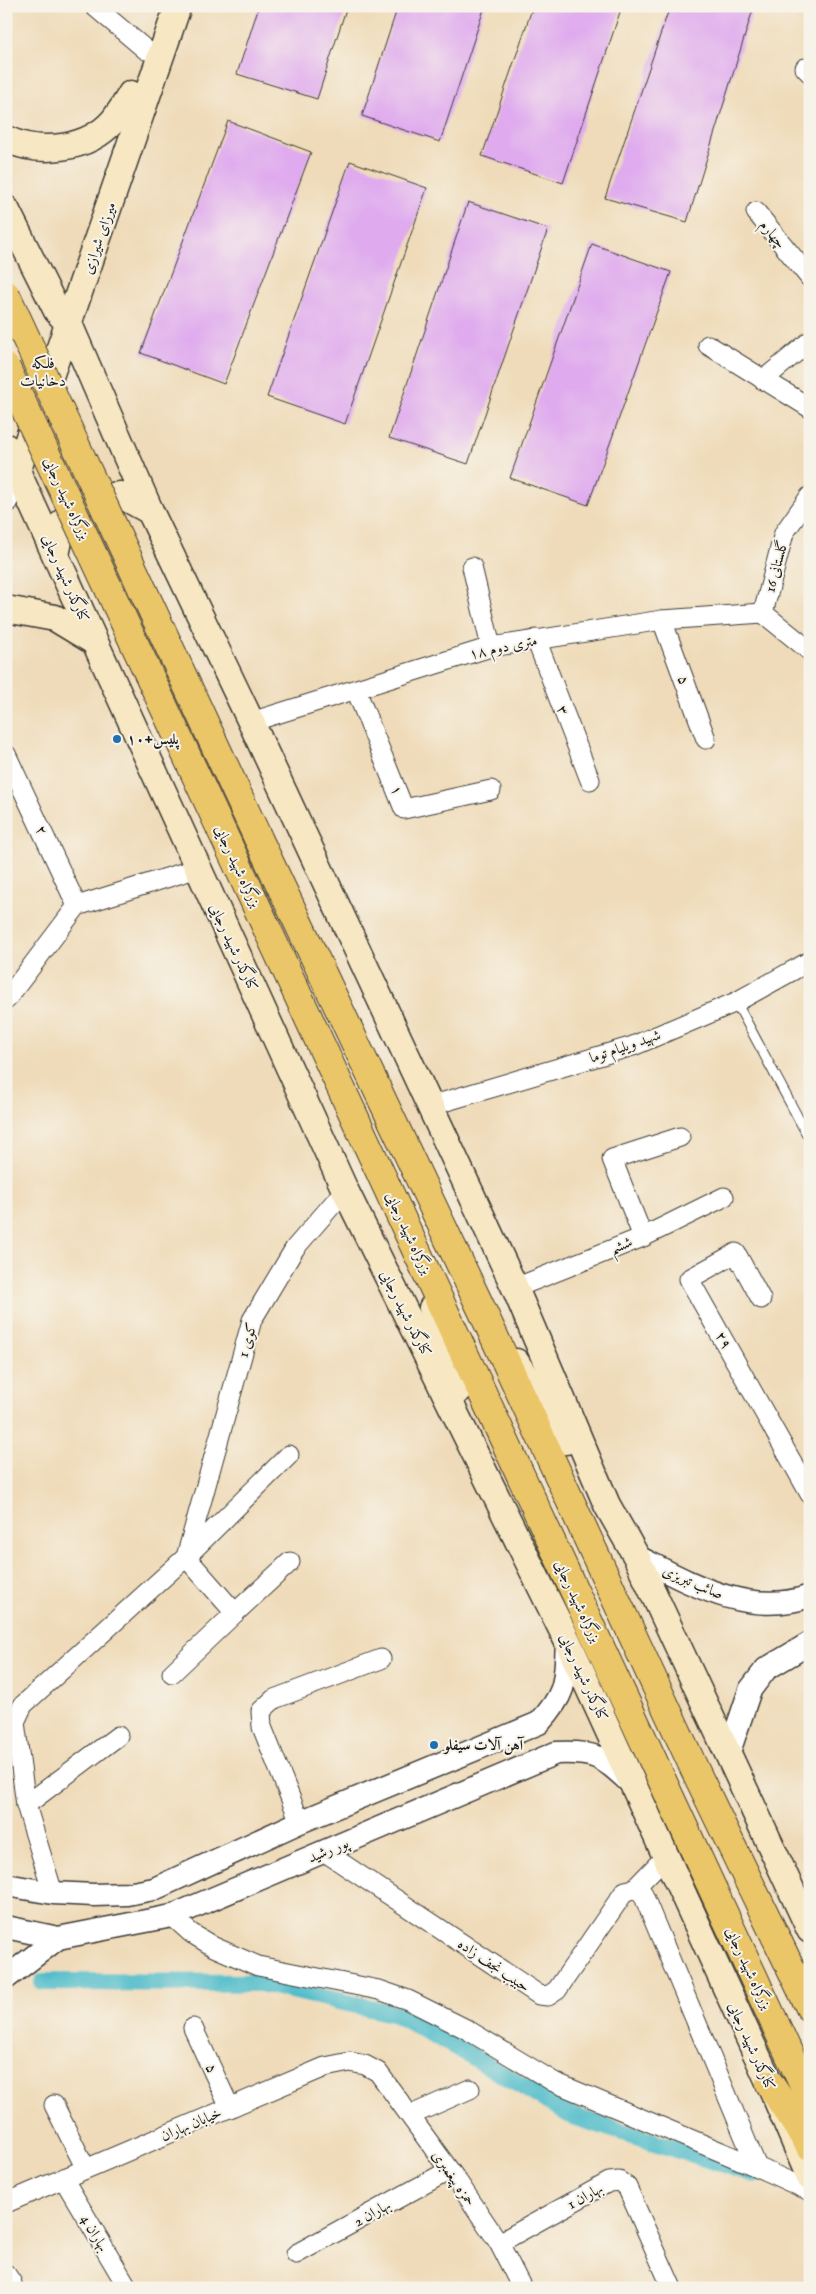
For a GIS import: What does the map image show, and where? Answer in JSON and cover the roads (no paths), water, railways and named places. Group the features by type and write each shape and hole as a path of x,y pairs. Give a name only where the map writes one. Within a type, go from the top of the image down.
{"highway":[{"name":"بزرگراه شهید رجایی","path":"6,295 257,836 481,1308 690,1759 810,2008"},
{"name":"بزرگراه شهید رجایی","path":"6,368 810,2099"},
{"path":"770,2084 810,2146"}],"main road":[{"name":"میرزای شیرازی","path":"63,318 161,6"},
{"name":"میرزای شیرازی","path":"10,455 63,318 178,6"},
{"path":"6,139 22,146 54,149 86,140 113,121 132,94"},
{"path":"6,209 63,318 150,511 251,722 515,1288 607,1505"},
{"name":"کنارگذر شهید رجایی","path":"10,455 93,641 345,1190 489,1478 567,1640 770,2084 810,2178"},
{"path":"56,555 63,522 87,499 120,494 150,511"},
{"path":"6,609 55,618 93,641"},
{"path":"404,1224 489,1478"},
{"path":"481,1308 607,1505 636,1556 729,1752 810,1930"}],"street":[{"path":"94,6 146,50"},
{"name":"چهارم","path":"756,212 810,278"},
{"path":"763,380 810,341"},
{"path":"708,345 810,408"},
{"path":"6,502 10,455"},
{"name":"گلستانی 16","path":"763,613 784,534 810,496"},
{"path":"472,567 491,646"},
{"path":"763,613 810,651"},
{"name":"۱۸ متری دوم","path":"251,722 491,646 662,620 763,613"},
{"name":"۵","path":"662,620 706,739"},
{"name":"۳","path":"536,639 590,780"},
{"name":"۱","path":"356,690 404,809 491,790"},
{"name":"۲","path":"6,754 77,906"},
{"path":"6,1000 77,906 198,868"},
{"name":"شهید ویلیام توما","path":"430,1106 633,1046 736,1002 810,961"},
{"path":"643,1237 612,1159 680,1137"},
{"name":"کوی 1","path":"186,1557 252,1320 295,1248 345,1190"},
{"name":"ششم","path":"515,1288 643,1237 724,1197"},
{"name":"۲۹","path":"761,1299 736,1253 689,1279 810,1494"},
{"path":"54,1893 26,1805 14,1722 23,1705 186,1557 289,1455"},
{"name":"صائب تبریزی","path":"636,1556 706,1591 749,1603 796,1601 810,1596"},
{"path":"186,1557 235,1613"},
{"path":"172,1673 290,1562"},
{"path":"6,1885 54,1893 94,1896 127,1894 154,1889 300,1822 539,1723 556,1705 565,1682 567,1640"},
{"path":"729,1752 750,1690 766,1670 810,1643"},
{"path":"300,1822 262,1727 261,1712 274,1699 381,1658"},
{"path":"26,1805 118,1736"},
{"name":"پور رشید","path":"6,1926 58,1938 172,1916 556,1753 582,1752 604,1760 635,1787"},
{"name":"حبیب نجف زاده","path":"325,1852 539,1996 548,1996 557,1990 625,1891 634,1889"},
{"path":"666,1856 634,1889 642,1892 758,2167"},
{"path":"172,1916 191,1933 214,1947 258,1966 379,1990 408,2000 466,2029 554,2082 758,2167 810,2191"},
{"path":"6,1978 58,1938"},
{"name":"۵","path":"193,2028 230,2108"},
{"name":"خیابان بهاران","path":"6,2203 85,2167 325,2067 350,2062 365,2065 378,2072"},
{"name":"حمزه پیغمبری","path":"378,2072 411,2115 499,2243 522,2288"},
{"path":"411,2115 470,2089"},
{"path":"54,2105 85,2167"},
{"name":"بهاران 2","path":"296,2254 448,2171"},
{"name":"بهاران 4","path":"63,2178 128,2288"},
{"name":"بهاران 1","path":"499,2243 609,2182 618,2181 627,2187 672,2288"}],"lane":[{"path":"736,1002 810,1140"}],"waterway":[{"path":"43,1982 260,1983 396,2014 467,2053 572,2116 755,2174"}],"place":[{"name":"پلیس+١٠","path":"117,739"},
{"name":"آهن آلات سیفلو","path":"434,1745"}],"district":[{"name":"فلکه دخانیات","path":"43,371"}]}
